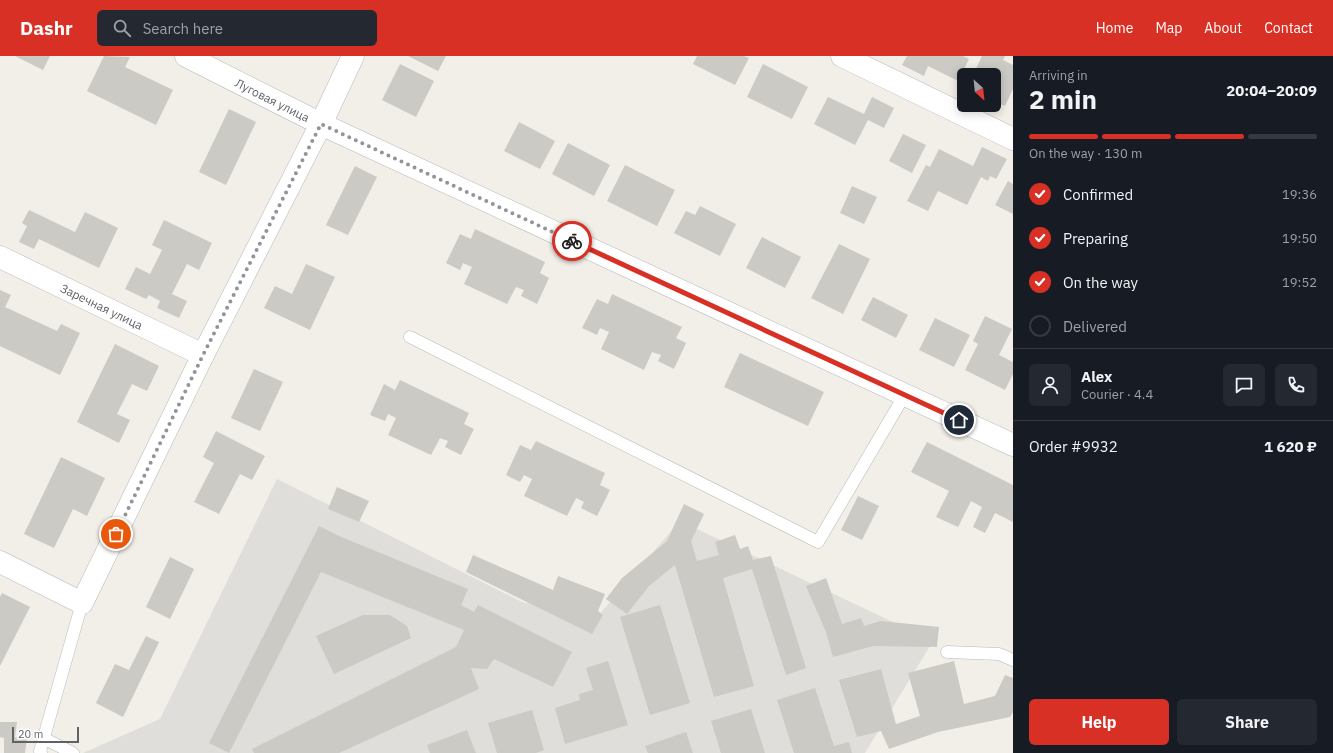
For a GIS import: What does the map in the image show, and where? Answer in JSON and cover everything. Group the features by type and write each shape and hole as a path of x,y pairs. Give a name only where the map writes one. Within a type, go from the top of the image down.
{"street":[{"name":"Луговая улица","path":"186,56 321,124 904,396 1013,445"},
{"path":"0,562 82,603 203,355 321,124 353,56"},
{"path":"842,56 1013,139"},
{"name":"Заречная улица","path":"0,257 203,355"}],"lane":[{"path":"410,337 818,542 904,396"},
{"path":"41,753 40,750 82,603"},
{"path":"947,652 999,654 1013,660"},
{"path":"44,738 73,753"}],"shaded area":[{"path":"277,479 522,602 597,617 680,521 933,641 865,753 83,753 160,719"}],"building":[{"path":"15,56 50,56 43,70"},
{"path":"104,56 130,57 125,67 173,90 156,125 87,91"},
{"path":"408,56 446,56 438,71"},
{"path":"697,56 744,56 749,58 735,85 693,64"},
{"path":"907,56 963,56 969,59 964,68 957,68 957,80 928,66 924,76 902,65"},
{"path":"982,56 1005,56 1003,60 1013,65 1013,89 1005,106 1001,104 1001,68 976,68"},
{"path":"400,64 434,81 416,117 382,100"},
{"path":"763,64 808,87 792,119 747,97"},
{"path":"828,97 864,114 872,97 894,108 884,128 868,120 855,145 814,124"},
{"path":"229,109 256,122 226,185 199,172"},
{"path":"519,122 555,141 540,169 504,151"},
{"path":"903,134 926,145 912,173 889,161"},
{"path":"568,143 610,165 594,196 552,174"},
{"path":"982,147 1007,159 996,179 990,176 988,181 981,177 967,205 938,191 928,211 907,201 926,165 930,167 939,149 973,166"},
{"path":"625,165 675,190 657,226 607,201"},
{"path":"355,166 377,177 348,235 326,225"},
{"path":"1008,181 1013,184 1013,214 995,205"},
{"path":"852,186 877,197 864,224 840,213"},
{"path":"700,206 736,224 720,256 674,233 686,211 695,215"},
{"path":"29,210 75,232 85,212 118,228 99,268 39,239 34,249 19,242 27,226 22,223"},
{"path":"164,220 212,243 199,270 187,264 172,294 187,301 179,318 157,308 160,301 149,295 146,299 125,289 136,267 150,274 162,250 152,245"},
{"path":"475,229 545,262 540,273 549,278 537,304 521,296 524,290 516,287 507,304 464,284 472,267 463,263 460,270 446,263 460,234 471,239"},
{"path":"762,237 801,257 785,288 746,268"},
{"path":"839,244 870,259 843,314 811,298"},
{"path":"306,264 335,277 310,330 264,308 275,286 292,294"},
{"path":"0,290 11,295 5,307 57,331 61,324 80,333 60,375 0,346"},
{"path":"612,294 682,327 676,338 686,343 674,369 658,361 661,355 652,352 644,370 601,349 609,332 600,328 597,335 582,328 597,299 608,304"},
{"path":"873,297 908,315 896,338 861,320"},
{"path":"985,316 1012,329 999,355 1013,362 1013,374 1005,390 965,370 978,344 973,341"},
{"path":"935,318 970,335 954,367 919,350"},
{"path":"115,344 159,366 147,391 132,384 117,414 130,420 119,443 77,422"},
{"path":"740,353 824,392 808,426 724,387"},
{"path":"254,369 283,382 260,431 231,418"},
{"path":"400,380 469,413 464,424 474,429 461,455 445,447 448,441 440,438 431,455 388,435 396,418 388,414 385,421 370,415 384,384 395,390"},
{"path":"216,431 265,456 252,480 240,474 219,514 194,502 214,463 203,457"},
{"path":"536,441 605,473 600,485 610,490 597,516 581,508 584,502 576,498 567,516 524,496 532,479 524,475 520,482 506,475 520,445 531,450"},
{"path":"927,442 1013,485 1013,522 995,513 985,533 973,527 982,507 971,501 958,527 936,517 949,491 911,472"},
{"path":"61,457 105,478 87,516 73,509 54,548 24,534"},
{"path":"337,487 369,501 359,522 328,509"},
{"path":"858,496 879,506 862,540 841,530"},
{"path":"684,504 704,514 691,541 697,561 719,555 715,542 735,535 740,549 748,546 753,560 771,556 806,668 786,675 752,569 723,578 754,686 714,697 675,565 649,586 627,614 606,599 622,578 667,541"},
{"path":"319,526 339,536 468,589 461,605 474,612 478,605 572,652 553,687 494,659 487,669 471,668 479,689 339,753 254,753 252,749 456,647 464,630 321,572 229,753 209,743"},
{"path":"473,555 553,590 558,576 605,594 598,611 603,615 592,634 466,572"},
{"path":"170,557 194,569 170,619 146,607"},
{"path":"826,578 842,624 861,618 864,626 881,621 939,627 937,647 873,646 833,657 826,632 806,586"},
{"path":"2,593 30,607 0,666 0,597"},
{"path":"660,605 690,703 650,715 620,617"},
{"path":"363,615 390,615 407,626 411,638 334,674 316,636"},
{"path":"146,636 159,642 123,717 96,703 115,664 129,670"},
{"path":"608,661 628,725 565,744 555,708 580,700 579,694 593,690 586,668"},
{"path":"954,661 964,704 995,696 1005,675 1013,678 1013,712 1010,717 938,732 889,749 881,731 857,737 839,680 881,669 896,724 920,716 908,673"},
{"path":"815,688 834,746 849,742 852,753 794,753 777,700"},
{"path":"751,709 765,753 721,753 711,721"},
{"path":"532,710 544,750 536,753 497,753 488,723"},
{"path":"0,722 17,722 15,737 27,738 25,753 4,753 4,738 0,737"},
{"path":"467,730 476,753 430,753 427,745"},
{"path":"686,732 693,753 648,753 645,746"}],"way so far":[{"path":"116,534 203,355 321,124 572,241"}],"route":[{"path":"572,241 904,396 959,420"}]}
